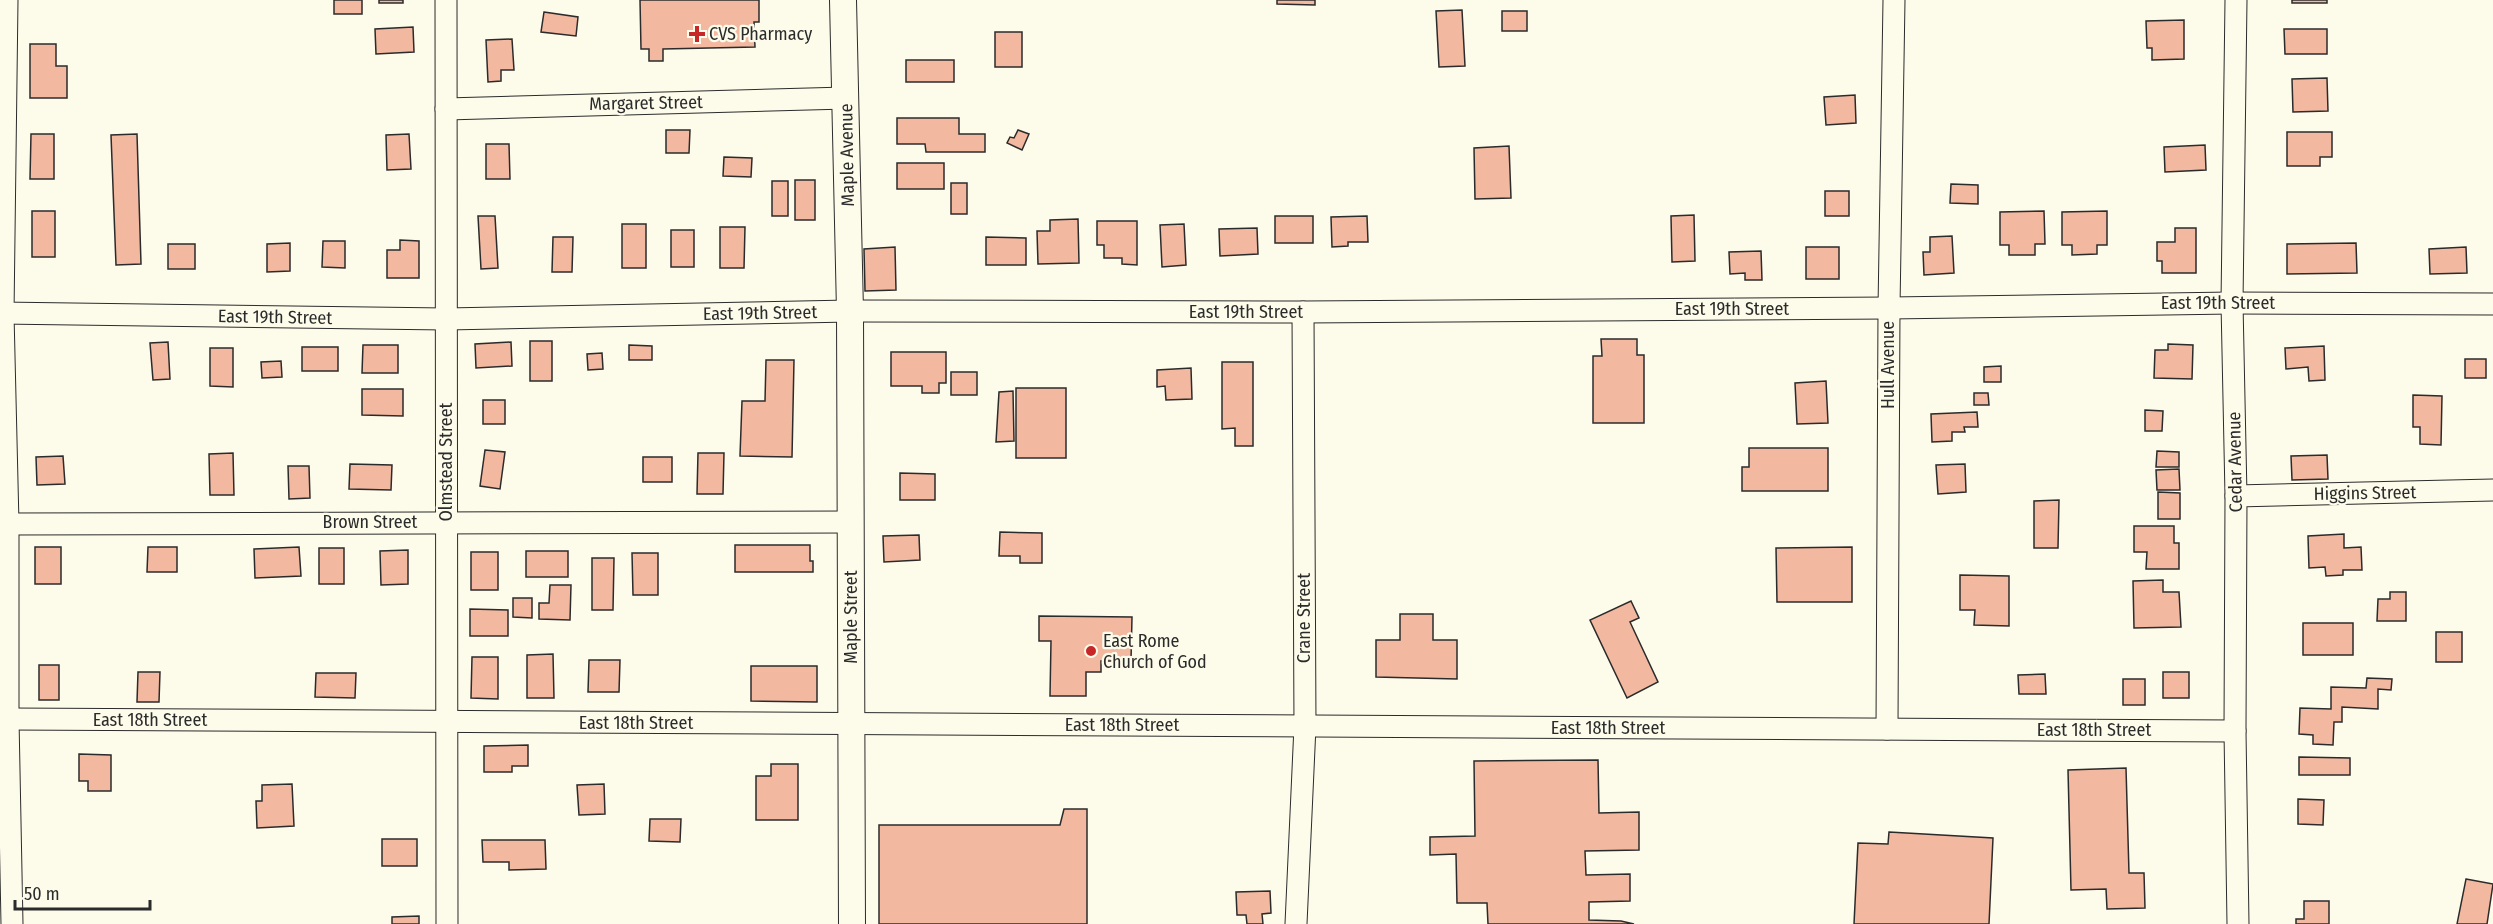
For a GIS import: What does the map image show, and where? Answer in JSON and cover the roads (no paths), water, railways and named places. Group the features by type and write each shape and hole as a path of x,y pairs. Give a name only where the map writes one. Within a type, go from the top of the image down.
{"main road":[{"name":"Maple Avenue","path":"843,0 850,311"},
{"name":"Maple Street","path":"850,311 852,924"}],"street":[{"path":"7,0 2,314 8,719 8,919"},
{"name":"Olmstead Street","path":"446,0 447,924"},
{"name":"Hull Avenue","path":"1887,729 1889,308 1894,0"},
{"name":"Cedar Avenue","path":"2235,0 2232,303 2236,496 2235,731 2238,924"},
{"name":"Margaret Street","path":"446,109 846,98"},
{"name":"East 19th Street","path":"2,314 446,319 850,311 1303,312 2232,303 2493,304"},
{"name":"Crane Street","path":"1296,924 1305,726 1303,312"},
{"name":"Higgins Street","path":"2236,496 2493,490"},
{"name":"Brown Street","path":"4,527 446,522 850,522"},
{"name":"East 18th Street","path":"8,719 2235,731"}],"place":[{"name":"CVS Pharmacy","path":"697,34"},
{"name":"East Rome Church of God","path":"1091,651"}]}
